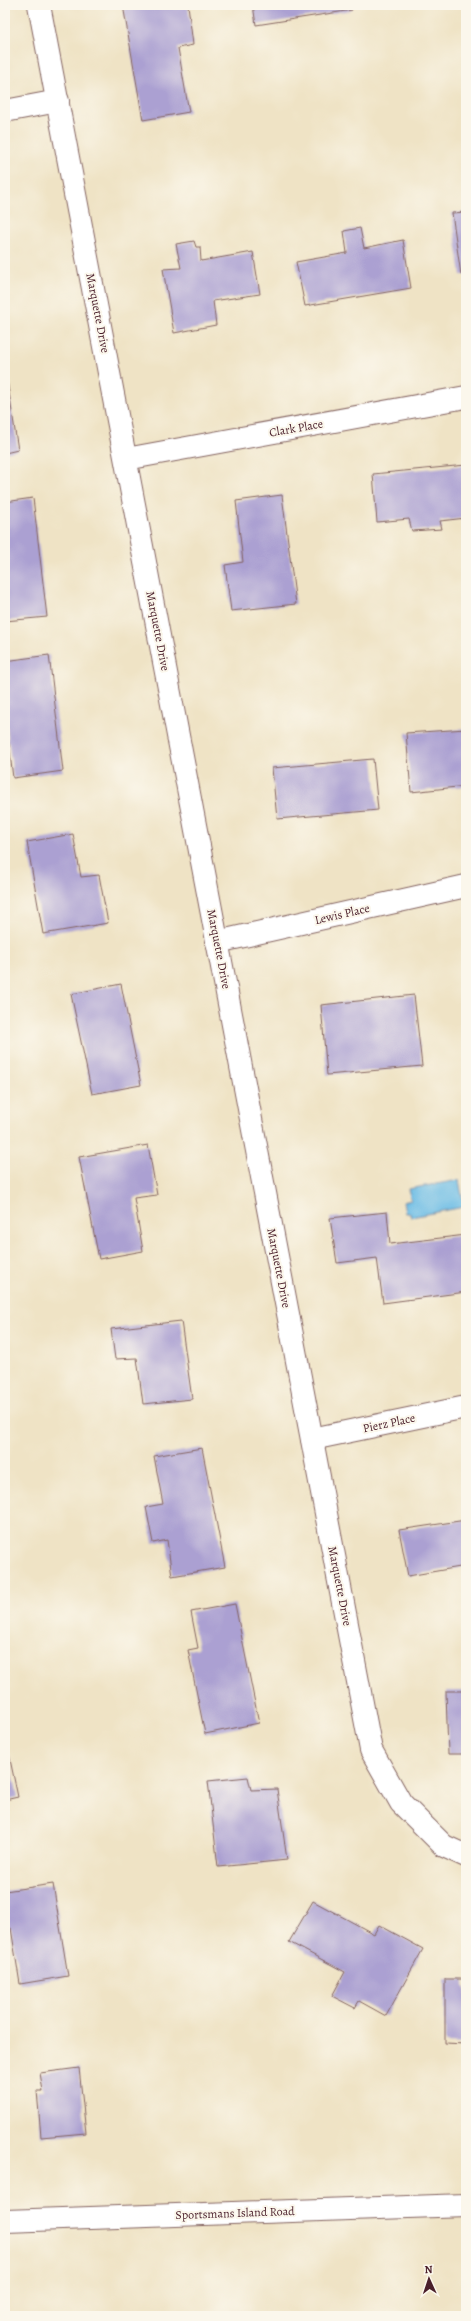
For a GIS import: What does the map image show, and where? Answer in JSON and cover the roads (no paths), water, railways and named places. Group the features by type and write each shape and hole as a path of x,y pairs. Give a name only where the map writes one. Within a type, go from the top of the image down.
{"street":[{"name":"Marquette Drive","path":"39,5 371,1750 401,1803 444,1846 466,1856"},
{"path":"5,111 58,101"},
{"name":"Clark Place","path":"126,459 466,397"},
{"name":"Lewis Place","path":"218,942 466,886"},
{"name":"Pierz Place","path":"312,1439 466,1407"},
{"name":"Sportsmans Island Road","path":"5,2221 466,2205"}],"water":[{"path":"459,1180 464,1207 411,1217 410,1213 405,1213 403,1202 411,1200 408,1189"}]}
